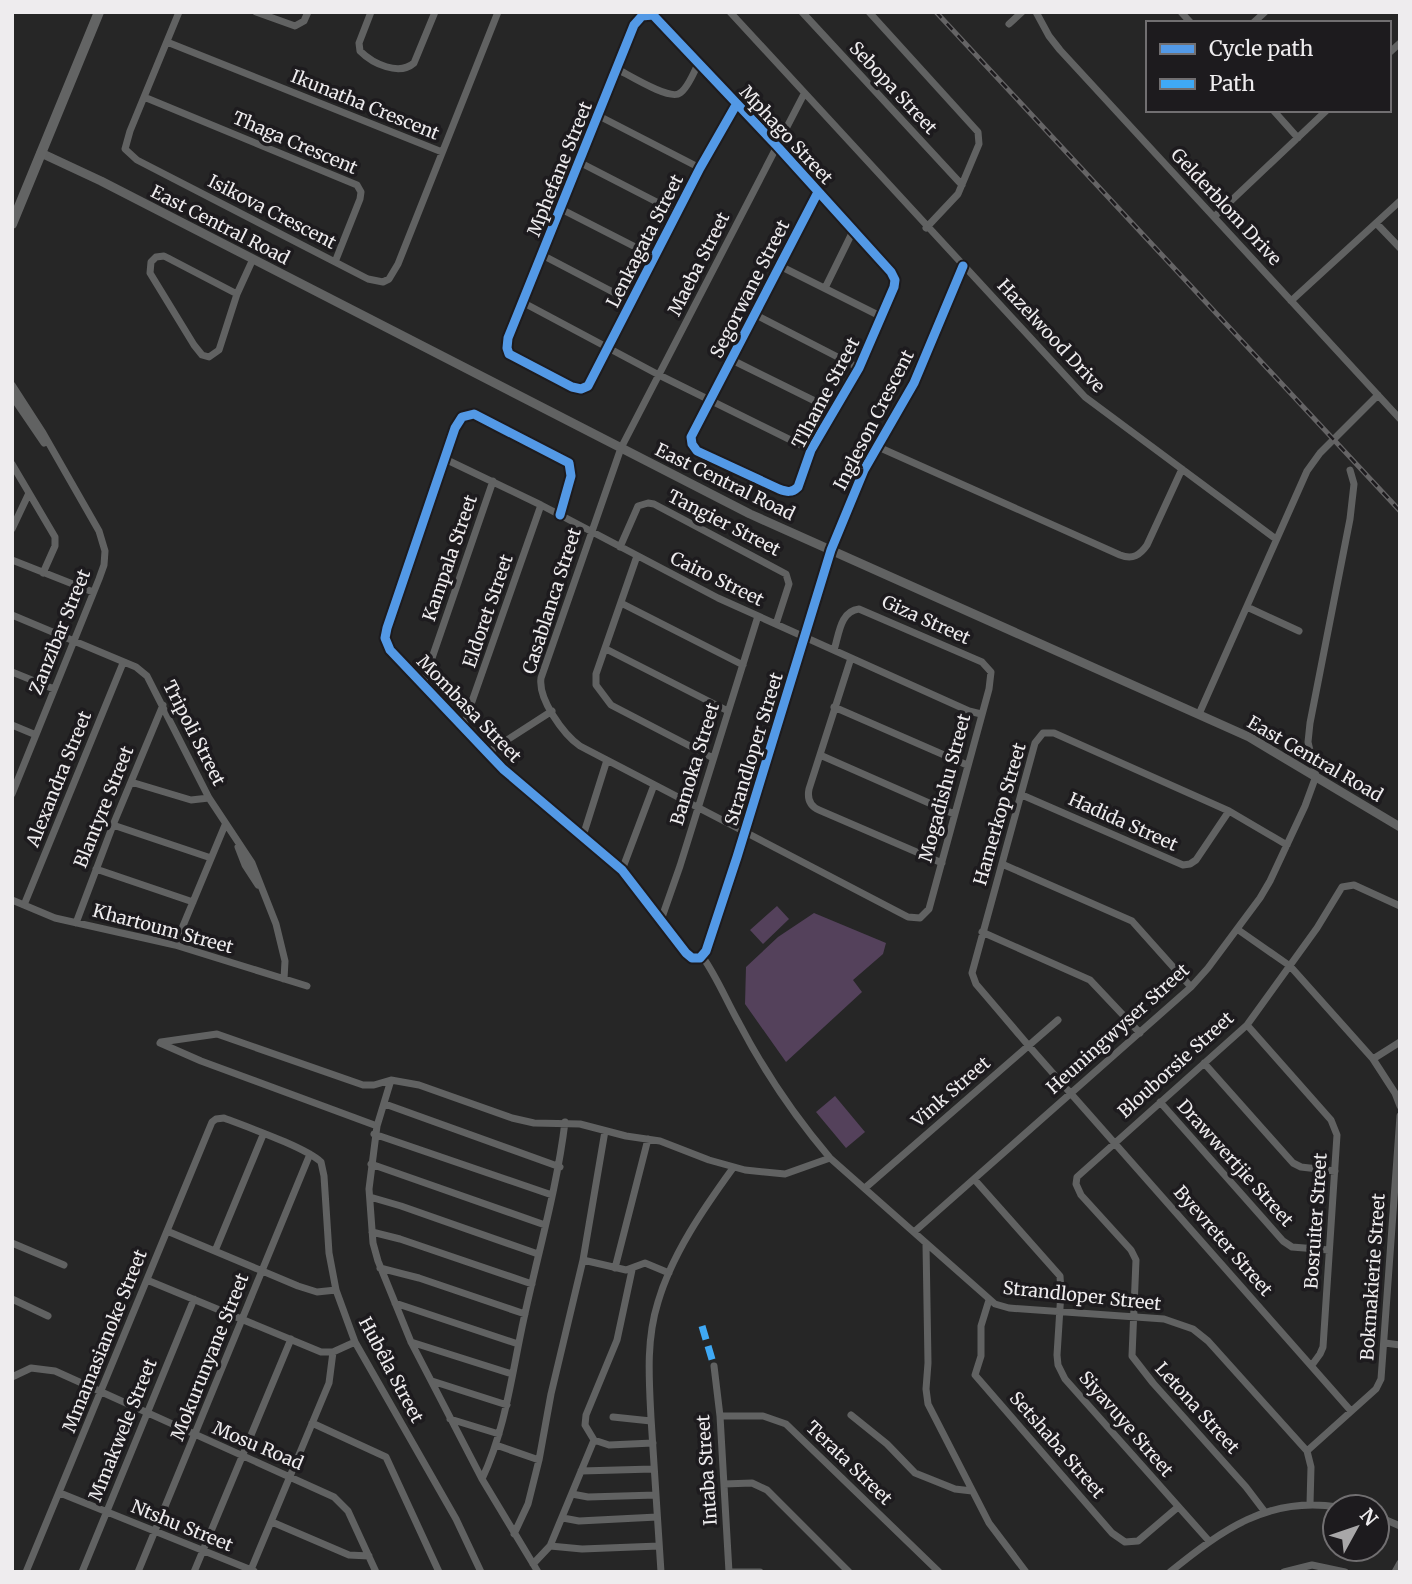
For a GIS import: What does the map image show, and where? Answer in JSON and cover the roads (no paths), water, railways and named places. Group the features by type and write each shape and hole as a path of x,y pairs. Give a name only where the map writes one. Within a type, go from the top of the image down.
{"main road":[{"path":"12,224 99,12"}],"street":[{"path":"167,42 180,12"},
{"path":"256,12 295,26 304,21 308,12"},
{"path":"371,12 359,43 360,51 399,70 414,63 435,12"},
{"name":"Ikunatha Crescent","path":"167,42 442,152 498,12"},
{"name":"Hazelwood Drive","path":"730,12 926,228 1085,397 1276,538"},
{"name":"Sebopa Street","path":"802,12 962,185"},
{"path":"869,12 978,132 979,144 954,200 926,228"},
{"path":"1009,24 1022,12"},
{"name":"Gelderblom Drive","path":"1036,12 1059,50 1400,419"},
{"name":"Mphefane Street","path":"581,389 572,387 509,354 506,348 508,338 638,20 649,14 658,20"},
{"name":"Mphago Street","path":"658,20 891,272"},
{"name":"Isikova Crescent","path":"167,42 125,145 128,154 376,282 389,279 398,264 442,152"},
{"path":"617,69 674,95 681,93 698,64"},
{"name":"Maeba Street","path":"621,448 804,94"},
{"name":"Thaga Crescent","path":"144,97 357,185 361,192 360,199 335,262"},
{"name":"Lenkagata Street","path":"581,389 591,382 700,168 736,105"},
{"path":"1275,112 1298,138"},
{"path":"1215,216 1325,112"},
{"path":"599,116 700,168"},
{"name":"East Central Road","path":"41,153 101,181 750,514 1267,746 1400,827"},
{"path":"579,162 678,213"},
{"name":"Segorwane Street","path":"796,489 789,492 779,489 694,448 691,437 818,192"},
{"path":"1292,301 1400,201"},
{"path":"561,209 655,257"},
{"path":"1377,223 1400,248"},
{"path":"825,288 853,230"},
{"path":"542,255 632,302"},
{"path":"237,294 164,256 156,257 151,262 150,273 194,345 202,355 209,357 219,350 237,294 253,259"},
{"path":"780,266 882,317"},
{"name":"Ingleson Crescent","path":"831,550 876,446 914,383 963,266"},
{"name":"Tlhame Street","path":"796,489 810,450 859,368 882,317 894,287 895,280 891,272"},
{"path":"524,303 659,375 810,450"},
{"path":"756,315 859,368"},
{"path":"732,360 833,410"},
{"path":"12,385 50,447"},
{"path":"1199,714 1276,538 1313,462 1378,395"},
{"path":"12,396 38,435 50,447"},
{"name":"Mombasa Street","path":"560,515 571,476 569,463 483,418 474,414 464,416 455,428 385,635 390,650 503,769 622,870 689,956 703,956"},
{"name":"Ingleson Crescent","path":"876,446 1130,557 1140,554 1147,545 1182,469"},
{"name":"Zanzibar Street","path":"12,794 14,782 36,735 104,565 103,542 50,447"},
{"name":"Casablanca Street","path":"621,448 541,678 542,693 569,738 908,917 916,919 924,916"},
{"name":"Cairo Street","path":"445,459 541,505 758,617 981,714"},
{"path":"12,464 56,540 43,573"},
{"path":"1316,776 1308,742 1310,723 1350,519 1354,484 1350,470"},
{"name":"Kampala Street","path":"423,684 493,481"},
{"path":"12,529 29,493"},
{"name":"Tangier Street","path":"620,547 638,506 654,504 786,574 789,584 776,625"},
{"name":"Eldoret Street","path":"463,727 541,505"},
{"name":"Strandloper Street","path":"831,550 703,956 771,1079 808,1132 830,1158 989,1300 1009,1308 1133,1316 1178,1322 1201,1335 1307,1451"},
{"path":"637,556 596,682 606,701 713,758"},
{"path":"12,560 93,592"},
{"path":"621,603 743,666"},
{"path":"1247,607 1299,631"},
{"name":"Giza Street","path":"834,650 845,615 859,609 989,668"},
{"name":"Tripoli Street","path":"12,615 136,667 147,676 209,798 261,888 279,937 285,961 284,979"},
{"name":"Bamoka Street","path":"661,920 758,617"},
{"path":"606,649 728,711"},
{"path":"850,658 808,792 812,806 942,863"},
{"name":"Alexandra Street","path":"24,905 123,663"},
{"name":"Mogadishu Street","path":"924,916 929,909 992,676 989,668"},
{"path":"12,672 54,689"},
{"name":"Blantyre Street","path":"76,923 163,705"},
{"path":"834,707 967,765"},
{"path":"488,753 552,711"},
{"path":"12,725 36,735"},
{"name":"Hamerkop Street","path":"1072,1093 972,978 972,967 1035,743 1041,734 1049,732 1229,811 1287,845"},
{"path":"820,755 954,814"},
{"path":"583,836 607,760"},
{"name":"Heuningwyser Street","path":"914,1232 1140,1033 1208,968 1270,881 1316,776"},
{"path":"131,782 191,800 209,798"},
{"path":"622,870 654,785"},
{"name":"Hadida Street","path":"1022,795 1183,865 1196,860 1229,811"},
{"path":"113,825 211,858"},
{"path":"175,945 225,825"},
{"path":"1002,864 1132,921 1191,987"},
{"path":"96,869 193,902"},
{"name":"Blouborsie Street","path":"1133,1316 1136,1260 1131,1250 1081,1195 1076,1184 1079,1173 1247,1025 1342,887 1354,885 1400,906"},
{"name":"Khartoum Street","path":"12,900 55,918 175,945 307,986"},
{"path":"1237,929 1290,966 1373,1059 1395,1093 1400,1106"},
{"path":"982,932 1090,980 1140,1033"},
{"name":"Vink Street","path":"864,1188 1058,1020"},
{"name":"Bosruiter Street","path":"1247,1025 1334,1124 1337,1135 1322,1347 1312,1365"},
{"path":"552,1195 375,1130 160,1042 217,1034 363,1085 391,1080 419,1085 512,1118 534,1123 565,1122 660,1140 733,1168 785,1174 830,1158"},
{"path":"1373,1059 1400,1042"},
{"path":"1204,1063 1293,1163 1301,1167 1335,1171"},
{"path":"391,1080 375,1130 371,1164 372,1232 380,1268 411,1342 450,1419 482,1479 538,1572"},
{"name":"Byevreter Street","path":"1072,1093 1351,1411"},
{"name":"Drawwertjie Street","path":"1160,1102 1283,1241 1292,1247 1329,1250"},
{"path":"385,1104 559,1167"},
{"name":"Bokmakierie Street","path":"1307,1451 1379,1384 1385,1343 1400,1116"},
{"name":"Mmamasianoke Street","path":"26,1572 212,1122 224,1118 263,1135"},
{"path":"482,1479 496,1446 507,1405 531,1284 559,1167 565,1122"},
{"path":"514,1534 528,1504 539,1460 551,1394 583,1259 605,1131"},
{"path":"215,1251 263,1135 310,1154"},
{"path":"615,1268 648,1139"},
{"name":"Mokurunyane Street","path":"138,1572 310,1154"},
{"name":"Hubêla Street","path":"310,1154 321,1162 323,1167 328,1246 336,1290 355,1342 456,1519 481,1572"},
{"path":"371,1164 545,1225"},
{"path":"661,1572 653,1469 649,1364 651,1333 668,1273 698,1218 733,1168"},
{"name":"Siyavuye Street","path":"974,1179 1058,1273 1061,1283 1057,1355 1058,1365 1065,1379 1209,1541"},
{"path":"370,1197 538,1254"},
{"path":"167,1231 312,1291 336,1290"},
{"path":"372,1232 531,1284"},
{"path":"12,1243 64,1265"},
{"path":"926,1244 929,1363 926,1395 931,1412 996,1534 1026,1572"},
{"path":"583,1259 632,1270 645,1263 668,1273"},
{"path":"380,1268 406,1274 525,1314"},
{"path":"632,1270 617,1340 586,1415 585,1425 594,1440 609,1445 653,1443"},
{"path":"147,1280 321,1352 333,1352 355,1342"},
{"path":"12,1299 48,1315"},
{"name":"Mmakwele Street","path":"82,1572 194,1299"},
{"name":"Setshaba Street","path":"989,1300 981,1326 981,1356 975,1375 1112,1532 1125,1542 1138,1541 1178,1507"},
{"path":"395,1303 518,1344"},
{"name":"Letona Street","path":"1133,1316 1131,1350 1135,1362 1265,1512"},
{"path":"194,1572 291,1339"},
{"path":"411,1342 512,1374"},
{"path":"1385,1343 1400,1345"},
{"path":"252,1571 332,1375 333,1352"},
{"name":"Intaba Street","path":"714,1366 720,1416 730,1572"},
{"name":"Mosu Road","path":"12,1377 29,1368 43,1368 101,1391 195,1436 326,1492 342,1503 376,1572"},
{"path":"432,1381 507,1405"},
{"path":"851,1415 871,1434 887,1444 915,1473 955,1489 972,1491"},
{"name":"Terata Street","path":"720,1416 764,1416 786,1424 939,1572"},
{"path":"613,1417 652,1421"},
{"path":"450,1419 499,1434"},
{"path":"312,1423 386,1457 439,1572"},
{"path":"533,1564 550,1546 594,1440"},
{"path":"496,1446 539,1460"},
{"path":"1307,1451 1311,1467 1310,1504"},
{"path":"581,1471 653,1469"},
{"path":"724,1484 752,1483 767,1490 849,1572"},
{"name":"Ntshu Street","path":"60,1493 252,1571"},
{"path":"572,1494 598,1497 656,1495"},
{"path":"1170,1572 1209,1541 1246,1518 1281,1507 1321,1505"},
{"path":"563,1518 579,1521 657,1517"},
{"path":"272,1522 349,1555 369,1556"},
{"path":"550,1546 582,1549 659,1546"},
{"path":"1395,1572 1400,1563"},
{"path":"1284,1572 1312,1566 1341,1571"},
{"path":"730,1572 760,1572"}],"railway":[{"path":"936,12 1400,511"}]}
